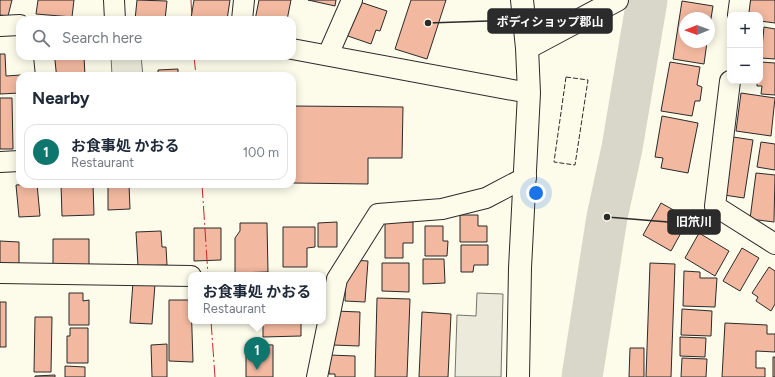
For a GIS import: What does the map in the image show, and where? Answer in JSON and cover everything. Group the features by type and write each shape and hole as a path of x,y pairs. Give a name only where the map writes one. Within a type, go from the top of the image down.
{"street":[{"path":"114,0 115,16"},
{"path":"242,16 244,0"},
{"path":"328,55 352,0"},
{"path":"518,377 520,268 526,177 529,93 527,48 522,0"},
{"path":"738,12 740,0"},
{"path":"527,48 615,1"},
{"path":"0,26 16,25"},
{"path":"296,50 529,93"},
{"path":"44,60 46,72"},
{"path":"730,84 715,206 775,244"},
{"path":"0,162 16,161"},
{"path":"326,309 330,279 378,214 449,207 486,198 526,177"},
{"path":"0,273 188,276"},
{"path":"317,377 324,324"}],"shaded area":[{"path":"111,60 141,60 143,72 112,72"},
{"path":"477,293 503,294 501,377 455,377 457,315 476,316"}],"building":[{"path":"0,0 12,0 8,16 0,15"},
{"path":"38,0 74,0 72,16 36,14"},
{"path":"137,0 167,1 165,16 135,16"},
{"path":"194,0 230,0 228,16 191,16"},
{"path":"259,0 291,0 288,16 256,16"},
{"path":"308,0 336,0 335,6"},
{"path":"411,0 446,0 427,59 395,49"},
{"path":"750,0 775,0 775,23 763,21 763,12 748,12"},
{"path":"357,1 387,11 380,31 376,30 371,44 345,35"},
{"path":"682,1 713,6 712,12 680,12"},
{"path":"679,20 679,48 706,48 704,64 673,59"},
{"path":"764,27 775,29 775,59 763,58"},
{"path":"0,54 5,54 6,76 16,75 16,93 0,94"},
{"path":"54,60 84,60 85,72 56,72"},
{"path":"670,62 700,67 697,85 702,87 700,101 695,101 692,116 661,111"},
{"path":"763,62 775,63 775,95 761,94 762,86 757,86 757,84 763,84"},
{"path":"178,69 178,72 158,72 158,70"},
{"path":"741,93 775,98 771,136 736,131"},
{"path":"0,98 12,98 13,149 0,149"},
{"path":"296,106 403,107 402,158 368,158 368,184 296,183"},
{"path":"662,116 698,123 688,173 661,168 663,158 655,157"},
{"path":"733,137 753,140 744,198 724,195"},
{"path":"761,142 775,144 775,170 757,167"},
{"path":"756,173 775,175 774,222 750,219"},
{"path":"16,188 37,188 40,216 19,217"},
{"path":"61,188 93,188 94,215 62,216"},
{"path":"108,188 129,188 130,209 108,210"},
{"path":"661,203 686,217 679,230 682,231 671,251 643,235"},
{"path":"460,215 478,215 478,226 487,226 487,242 460,242"},
{"path":"385,221 413,222 413,243 403,243 403,258 385,258"},
{"path":"337,222 337,247 318,247 318,223"},
{"path":"240,223 267,223 268,272 235,272 235,238 240,231"},
{"path":"425,226 443,226 443,241 448,241 447,256 425,256"},
{"path":"283,227 315,227 315,247 307,248 307,267 283,267"},
{"path":"194,228 221,228 221,260 194,261"},
{"path":"161,231 162,247 166,247 167,265 138,266 136,232"},
{"path":"699,233 729,251 715,276 685,258"},
{"path":"53,239 89,239 89,265 53,265"},
{"path":"0,241 19,242 19,265 0,265"},
{"path":"461,245 488,245 488,265 474,265 473,272 461,272"},
{"path":"742,248 759,258 740,291 723,281"},
{"path":"423,259 444,259 445,283 423,284"},
{"path":"352,260 368,261 365,302 345,301 346,273"},
{"path":"382,263 409,263 409,292 382,291"},
{"path":"650,263 675,264 671,377 646,377"},
{"path":"769,267 775,271 775,304 771,311 756,301 758,297 752,293"},
{"path":"684,271 700,272 700,278 717,278 715,307 683,306"},
{"path":"133,282 155,284 152,324 130,323"},
{"path":"69,293 83,293 83,301 89,300 89,325 69,325"},
{"path":"377,298 410,299 407,377 375,377"},
{"path":"169,300 188,300 188,324 192,324 193,362 169,361"},
{"path":"0,302 6,302 6,347 0,347"},
{"path":"682,309 712,311 711,336 681,335"},
{"path":"335,311 360,312 359,346 333,345"},
{"path":"422,312 451,314 448,377 419,377"},
{"path":"35,317 52,317 51,372 34,372"},
{"path":"725,323 767,325 767,334 775,334 775,352 756,351 756,368 765,368 765,377 722,377"},
{"path":"263,324 301,324 301,336 263,337"},
{"path":"70,328 88,328 88,363 67,363 67,336 70,336"},
{"path":"680,337 706,338 705,357 680,356"},
{"path":"167,344 167,377 152,377 151,345"},
{"path":"246,344 273,345 273,377 246,377"},
{"path":"630,348 644,348 644,377 629,377"},
{"path":"329,355 355,356 355,377 335,377 335,374 329,374"},
{"path":"773,357 775,357 775,377 773,377"},
{"path":"682,358 707,359 706,377 681,377"},
{"path":"65,366 85,367 85,377 65,377"},
{"path":"55,375 55,377 35,377 35,376"}],"waterway":[{"path":"582,377 607,217 622,148 647,0"}],"fence":[{"path":"566,77 588,80 575,165 554,162 566,77"}],"power":[{"path":"191,0 192,16"},
{"path":"194,60 196,72"},
{"path":"202,188 208,272"},
{"path":"211,324 215,377"}],"place":[{"name":"ボディショップ郡山","path":"428,23"},
{"name":"旧笊川","path":"607,217"},
{"name":"お食事処 かおる","path":"257,370"}]}
